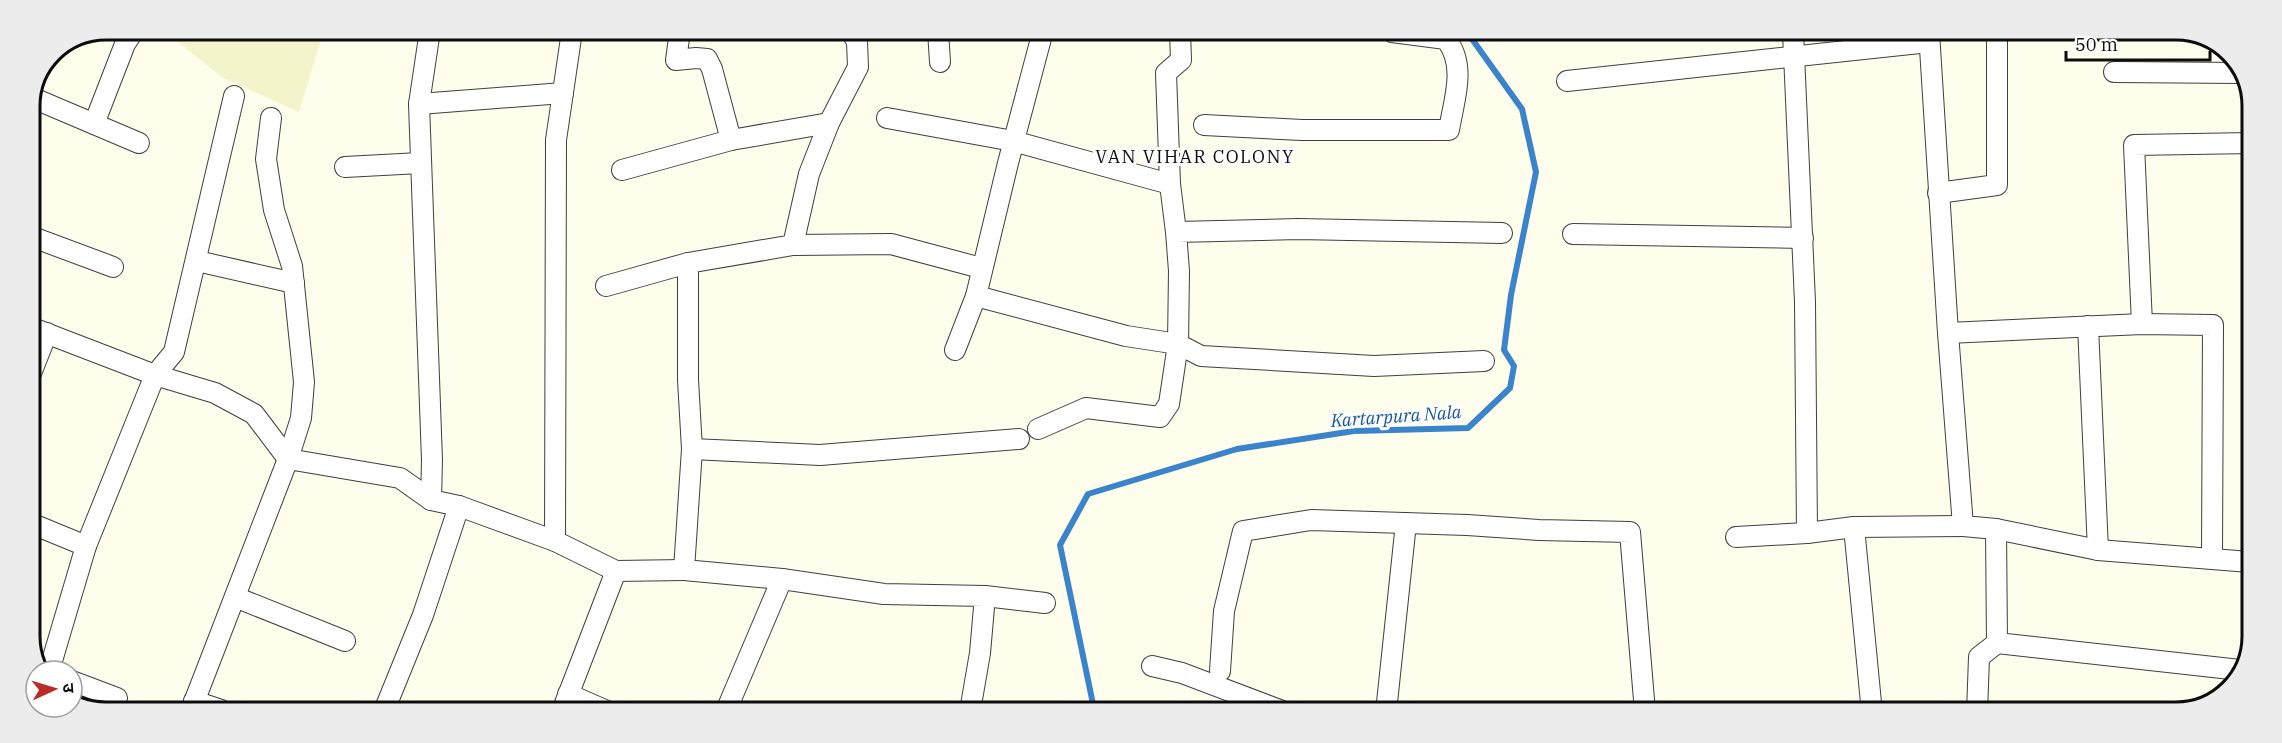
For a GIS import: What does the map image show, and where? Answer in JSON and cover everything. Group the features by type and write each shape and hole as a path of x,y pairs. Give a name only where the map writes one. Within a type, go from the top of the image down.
{"street":[{"path":"94,124 129,40"},
{"path":"429,40 419,104 432,460 431,500"},
{"path":"555,541 556,140 571,40"},
{"path":"679,40 676,60 707,59 712,69 730,140"},
{"path":"793,245 809,174 829,123 858,67 856,40"},
{"path":"939,40 940,62"},
{"path":"955,350 975,296 1041,40"},
{"path":"1038,429 1086,408 1160,417 1169,404 1178,344 1179,271 1170,184 1166,73 1181,60 1180,40"},
{"path":"1204,125 1302,130 1449,130 1459,72 1454,50 1447,40"},
{"path":"1793,40 1805,302 1807,533"},
{"path":"1567,81 1794,57 1909,40"},
{"path":"1929,40 1938,193 1963,526"},
{"path":"1938,193 1997,185 1997,40"},
{"path":"2114,72 2232,73"},
{"path":"419,104 563,93"},
{"path":"52,659 86,546 155,375 174,352 234,96"},
{"path":"41,101 139,142"},
{"path":"194,702 288,459 301,418 304,382 292,266 274,210 266,159 271,118"},
{"path":"888,118 1014,141 1170,184"},
{"path":"622,170 730,140 829,123"},
{"path":"2142,324 2134,145 2241,142"},
{"path":"345,167 420,163"},
{"path":"1176,232 1298,229 1502,233"},
{"path":"1573,234 1803,238"},
{"path":"40,240 113,267"},
{"path":"606,286 688,263 793,245 891,244 981,268"},
{"path":"197,261 294,283"},
{"path":"684,570 692,449 688,380 688,263"},
{"path":"975,296 1126,336 1178,344 1201,356 1374,366 1484,361"},
{"path":"1948,333 2142,324 2213,325 2212,558"},
{"path":"2088,326 2098,550"},
{"path":"40,331 155,375 215,393 254,414 288,459 400,478 431,500 459,506 555,541 616,571 684,570 782,579 884,594 985,596 1045,603"},
{"path":"692,449 820,455 1019,439"},
{"path":"388,702 423,615 459,506"},
{"path":"1220,671 1224,611 1243,531 1311,520 1539,531 1630,532 1644,702"},
{"path":"1387,702 1406,523"},
{"path":"1736,537 1807,533 1854,527 1963,526 1996,529 2098,550 2242,560"},
{"path":"41,527 86,546"},
{"path":"1854,527 1871,702"},
{"path":"1996,529 1997,643"},
{"path":"565,702 616,571"},
{"path":"730,702 782,579"},
{"path":"972,702 980,653 985,596"},
{"path":"235,597 345,641"},
{"path":"1977,702 1979,657 1997,643 2232,669"},
{"path":"1152,666 1182,673 1259,702"},
{"path":"84,686 117,698"}],"green space":[{"path":"176,40 321,40 299,112 223,78"}],"waterway":[{"name":"Kartarpura Nala","path":"1093,702 1060,545 1088,494 1237,449 1354,431 1468,428 1510,388 1514,366 1504,350 1511,295 1536,172 1522,109 1473,40"}],"district":[{"name":"VAN VIHAR COLONY","path":"1195,156"}]}
